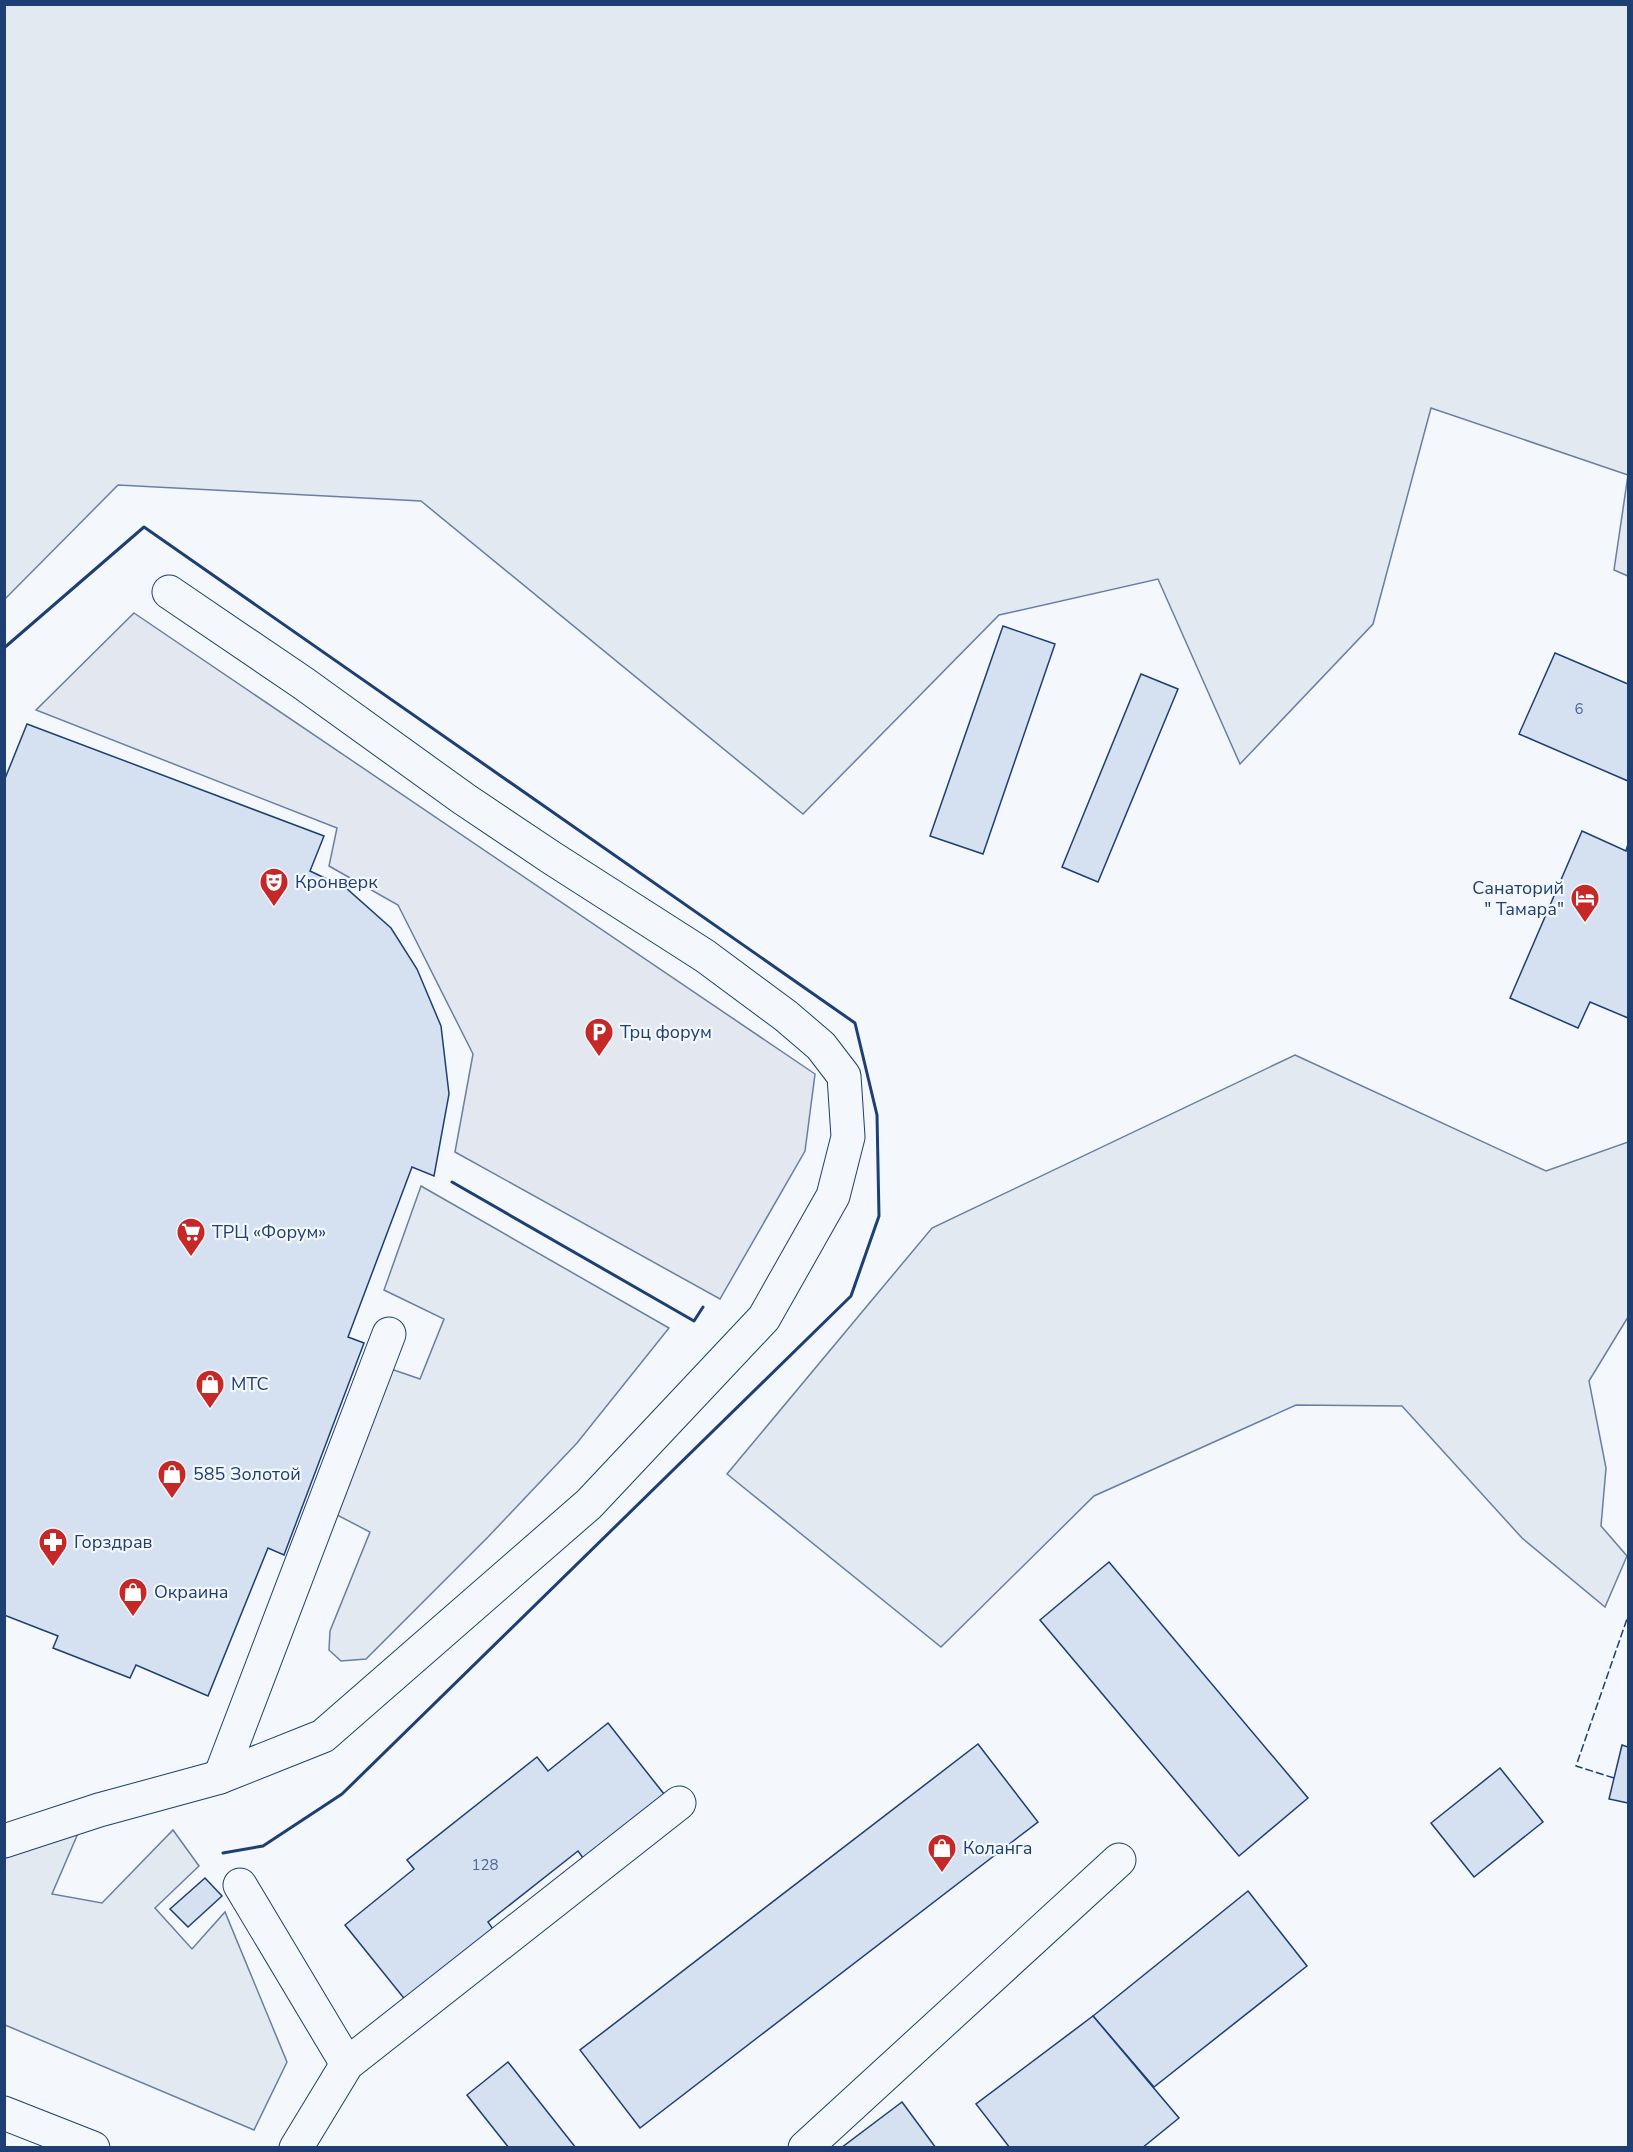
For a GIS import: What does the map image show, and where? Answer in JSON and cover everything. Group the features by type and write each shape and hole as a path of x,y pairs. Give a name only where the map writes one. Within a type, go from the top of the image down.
{"main road":[{"path":"4,1840 99,1810 220,1777 323,1736 589,1504 764,1318 833,1196 848,1137 844,1076 821,1046 786,1016 705,956 474,806 303,683 169,592"},
{"path":"220,1777 389,1334"},
{"path":"296,2148 348,2064 679,1803"},
{"path":"805,2148 1119,1860"},
{"path":"240,1885 348,2064"},
{"path":"4,2113 93,2148"}],"shaded area":[{"path":"5,4 1628,5 1628,475 1431,408 1373,624 1240,764 1158,579 999,615 803,814 421,501 118,485 5,599"},
{"path":"1628,475 1628,576 1614,570"},
{"path":"134,613 815,1074 805,1151 720,1299 455,1152 473,1054 398,905 329,866 337,828 36,710"},
{"path":"1295,1055 1546,1171 1628,1142 1628,1317 1589,1381 1606,1468 1601,1526 1627,1556 1605,1607 1522,1538 1402,1406 1296,1405 1094,1496 941,1647 727,1474 932,1228"},
{"path":"421,1186 669,1328 577,1443 488,1537 366,1659 341,1661 329,1650 330,1631 370,1532 337,1515 391,1369 420,1379 444,1319 384,1290"},
{"path":"82,1824 52,1894 102,1903 173,1830 199,1866 155,1908 192,1949 225,1912 287,2062 254,2130 5,2025 5,1848"}],"building":[{"path":"1003,626 1055,644 983,854 930,836"},
{"path":"1555,653 1628,684 1628,781 1519,734"},
{"path":"1141,674 1178,689 1098,882 1062,867"},
{"name":"ТРЦ «Форум»","path":"27,724 324,836 310,871 346,888 391,928 417,969 441,1026 449,1094 434,1176 412,1167 348,1337 364,1343 284,1555 268,1548 208,1696 136,1665 130,1678 53,1648 58,1636 4,1615 4,781"},
{"name":"Санаторий \" Тамара\"","path":"1582,831 1626,851 1628,844 1628,1018 1590,1002 1578,1028 1510,998"},
{"path":"1109,1562 1308,1798 1239,1856 1040,1620"},
{"path":"608,1723 664,1794 583,1858 578,1851 488,1922 495,1932 407,2002 345,1925 414,1869 407,1860 537,1757 548,1771"},
{"path":"978,1744 1038,1822 640,2128 580,2050"},
{"path":"1622,1745 1628,1747 1628,1803 1609,1799"},
{"path":"1500,1768 1543,1822 1474,1877 1431,1823"},
{"path":"205,1878 222,1896 188,1927 170,1909"},
{"path":"1248,1891 1307,1966 1154,2087 1093,2016"},
{"path":"1093,2016 1179,2118 1142,2148 1010,2148 976,2104"},
{"path":"508,2062 576,2148 509,2148 467,2095"},
{"path":"902,2102 936,2148 841,2148"}],"fence":[{"path":"1614,1778 1576,1766 1628,1616"}],"wall":[{"path":"4,648 144,527 855,1023 877,1115 879,1216 851,1296 342,1794 263,1846 223,1853"},
{"path":"452,1182 694,1321 703,1307"}],"place":[{"name":"Кронверк","path":"274,908"},
{"name":"Санаторий \" Тамара\"","path":"1585,924"},
{"name":"Трц форум","path":"599,1058"},
{"name":"ТРЦ «Форум»","path":"191,1258"},
{"name":"МТС","path":"210,1410"},
{"name":"585 Золотой","path":"172,1500"},
{"name":"Горздрав","path":"53,1568"},
{"name":"Окраина","path":"133,1618"},
{"name":"Коланга","path":"942,1874"}]}
